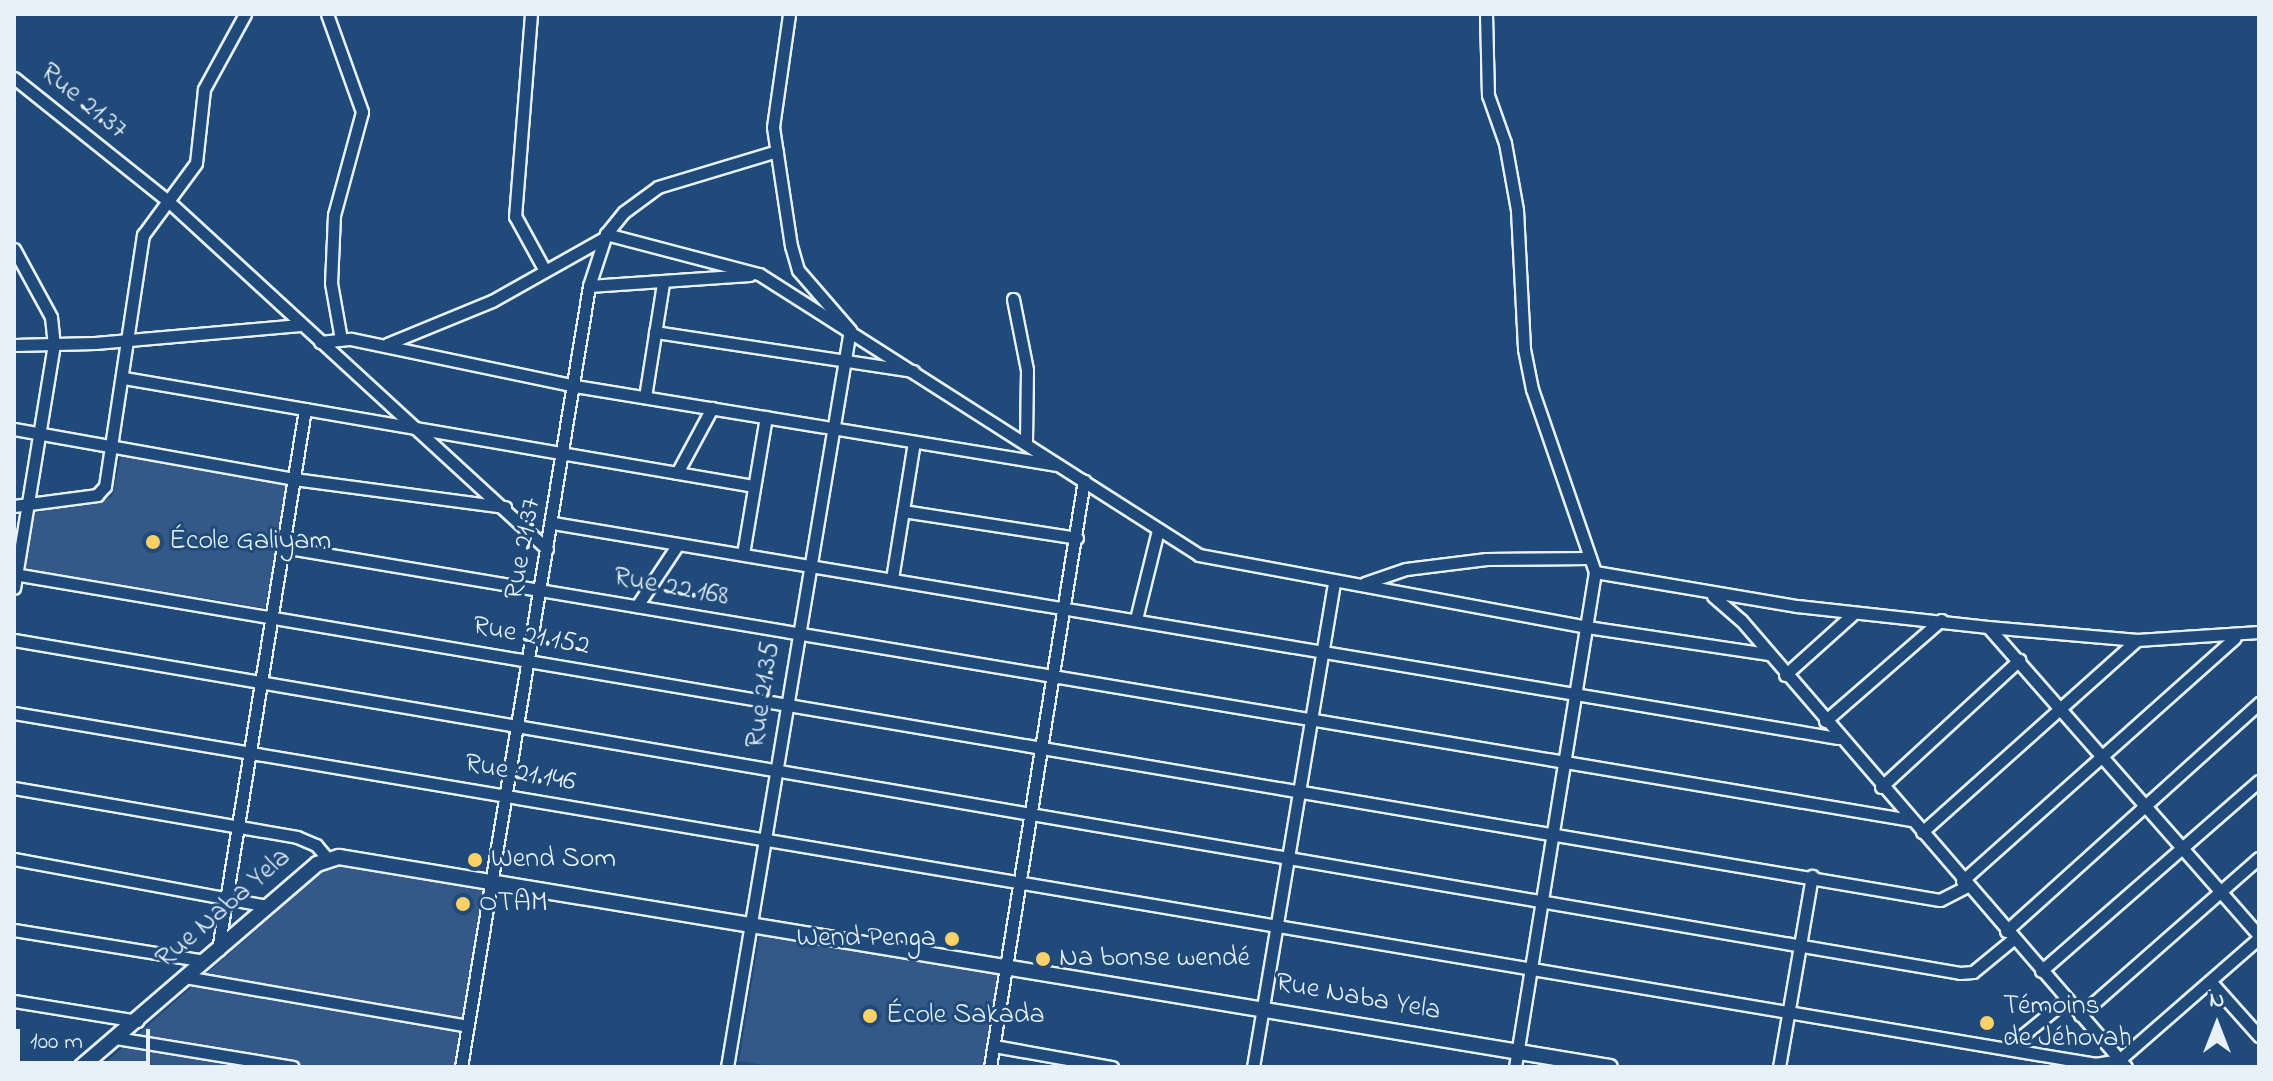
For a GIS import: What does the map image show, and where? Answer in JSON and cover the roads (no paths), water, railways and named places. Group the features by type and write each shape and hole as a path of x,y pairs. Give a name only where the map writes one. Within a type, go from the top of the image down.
{"street":[{"path":"14,506 100,493 113,449 143,235 196,163 204,89 245,14"},
{"path":"327,14 362,112 334,215 331,283 341,339"},
{"path":"531,14 515,216 544,269"},
{"path":"789,14 773,127 794,260 850,330"},
{"path":"1486,14 1488,95 1505,143 1521,245 1524,349 1537,411 1595,572 1515,1067"},
{"name":"Rue 21.37","path":"14,78 167,200 300,325 505,507 547,549"},
{"name":"Rue 21.37","path":"461,1067 565,454 589,286 606,236 624,212 658,187 777,151"},
{"path":"383,345 492,301 606,236 759,274 918,371 1199,555 1334,581 1364,583 1587,627 1767,654"},
{"path":"14,249 51,317 54,344 14,588"},
{"path":"589,286 759,274"},
{"path":"645,397 663,283"},
{"path":"1013,299 1027,364 1026,443"},
{"path":"14,345 126,340 300,325"},
{"name":"Rue 21.35","path":"727,1067 850,330"},
{"path":"655,332 918,371"},
{"path":"320,342 341,339 383,345 575,386 1061,466"},
{"path":"124,378 753,486"},
{"path":"677,473 712,408"},
{"path":"218,951 305,409"},
{"path":"743,554 766,417"},
{"path":"14,429 294,479 505,507"},
{"path":"892,579 914,442"},
{"path":"990,1067 1017,882 1051,678 1066,608 1084,480"},
{"path":"903,511 1077,538"},
{"path":"553,523 1838,738"},
{"path":"1136,619 1158,530"},
{"path":"637,606 678,544"},
{"name":"Rue 22.168","path":"283,547 1911,820"},
{"path":"1364,583 1423,566 1486,559 1590,558"},
{"path":"1595,572 1854,613 1988,627 2137,640 2235,638 2259,632"},
{"name":"Rue 21.152","path":"15,575 272,615 788,705 1300,788 1940,900 1964,884"},
{"path":"1253,1067 1334,581"},
{"path":"1706,592 1723,601 1964,884 2122,1063 2259,936 2064,709 1988,627"},
{"path":"1785,675 1854,613"},
{"path":"1825,721 1941,620"},
{"path":"1964,884 2235,638"},
{"path":"14,640 518,729 1967,974 2146,804 2259,703"},
{"path":"1922,832 2064,709 2137,640"},
{"path":"1881,787 2019,660"},
{"name":"Rue 21.146","path":"14,713 2095,1064 2122,1063"},
{"path":"2041,971 2259,781"},
{"path":"14,788 239,824 307,840 327,858"},
{"name":"Rue Naba Yela","path":"81,1067 327,858 353,858 1610,1067"},
{"path":"2080,1015 2259,858"},
{"path":"14,859 227,896 267,906"},
{"path":"1779,1067 1812,876"},
{"path":"14,930 205,961"},
{"path":"185,977 468,1026"},
{"path":"2210,981 2259,1036"},
{"path":"2007,1048 2066,1000"},
{"path":"14,1001 137,1021"},
{"path":"116,1038 245,1063 293,1067"},
{"path":"994,1046 1112,1067"}],"place":[{"name":"École Galiyam","path":"153,542"},
{"name":"Wend Som","path":"475,860"},
{"name":"OTAM","path":"463,904"},
{"name":"Wend Penga","path":"952,939"},
{"name":"Na bonse wendé","path":"1043,959"},
{"name":"École Sakada","path":"870,1016"},
{"name":"Témoins de Jéhovah","path":"1987,1023"}]}
